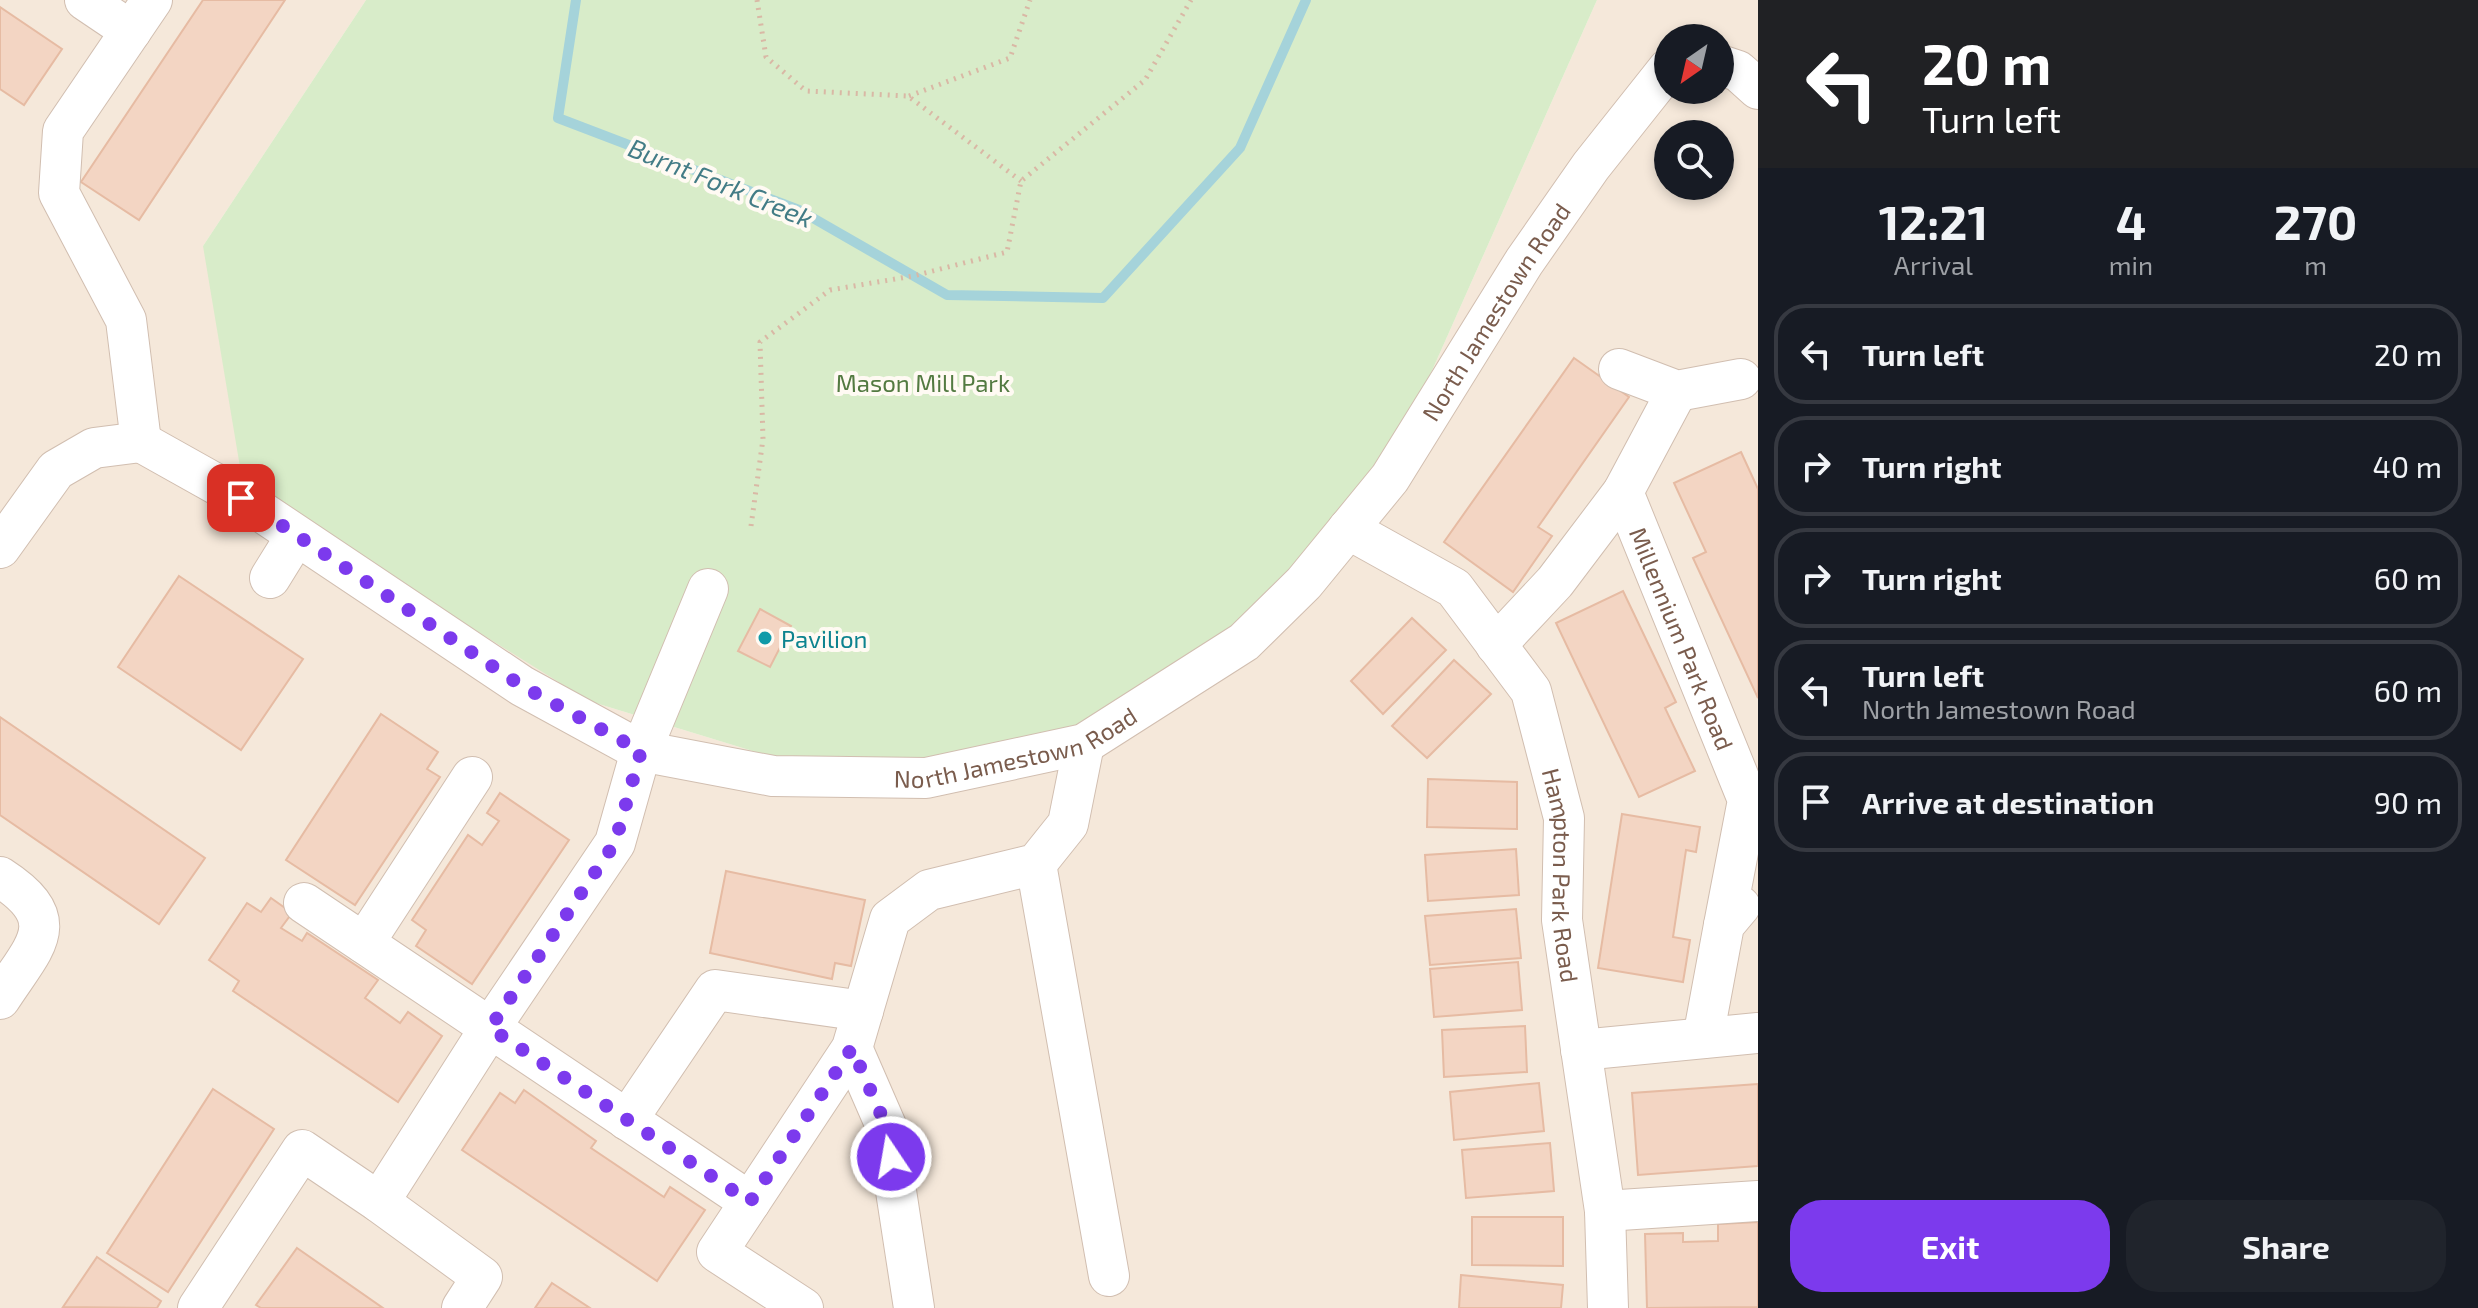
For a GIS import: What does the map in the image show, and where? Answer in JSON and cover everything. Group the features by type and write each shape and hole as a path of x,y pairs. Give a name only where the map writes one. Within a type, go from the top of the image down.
{"street":[{"path":"0,548 56,470 94,448 141,442 126,320 59,193 63,131 141,16 85,0"},
{"path":"1734,70 1758,89"},
{"name":"North Jamestown Road","path":"141,442 241,498 522,686 641,751 773,776 926,778 1084,744 1244,642 1304,583 1390,478 1524,262 1591,166 1654,87"},
{"path":"1619,369 1677,391 1741,379"},
{"path":"1496,645 1555,582 1623,492 1677,391"},
{"name":"Millennium Park Road","path":"1623,492 1748,800 1703,1038"},
{"name":"Hampton Park Road","path":"1348,529 1454,588 1531,691 1564,818 1562,920 1605,1211 1608,1308"},
{"path":"270,578 296,536"},
{"path":"379,1202 490,1028 615,843 641,751 708,589"},
{"path":"803,1308 717,1252 852,1048 890,919 929,890 1036,864 1068,824 1084,744"},
{"path":"364,943 472,777"},
{"path":"1036,864 1109,1276"},
{"path":"0,877 25,893 41,919 39,938 0,999"},
{"path":"1724,925 1758,884"},
{"path":"304,903 750,1202"},
{"path":"627,1120 715,990 863,1011"},
{"path":"1581,1050 1758,1033"},
{"path":"852,1048 886,1126 914,1308"},
{"path":"198,1308 302,1150 482,1277 462,1308"},
{"path":"1605,1211 1758,1201"}],"path":[{"path":"757,0 766,57 806,91 908,96 1010,58 1030,0"},
{"path":"751,526 763,439 760,342 830,290 913,276 1007,252 1021,181 1145,80 1191,0"},
{"path":"908,96 1021,181"}],"shaded area":[{"path":"0,0 366,0 203,246 589,701 789,762 1398,447 1597,0 1758,0 1758,1308 0,1308"}],"green space":[{"name":"Mason Mill Park","path":"366,0 1597,0 1398,447 1180,706 976,766 789,762 589,701 243,485 203,246"}],"building":[{"path":"203,0 285,0 139,220 81,182"},
{"path":"0,7 62,49 24,105 0,89"},
{"path":"1574,358 1629,397 1538,527 1552,536 1513,592 1444,542"},
{"path":"1741,452 1758,489 1758,698 1693,558 1706,552 1674,483"},
{"path":"179,576 303,659 241,750 118,667"},
{"path":"1623,591 1676,702 1665,708 1695,771 1639,797 1556,623"},
{"name":"Pavilion","path":"760,609 791,626 770,667 738,651"},
{"path":"1412,618 1446,650 1383,714 1351,681"},
{"path":"1454,660 1491,694 1427,758 1392,726"},
{"path":"381,714 438,752 427,769 440,777 355,905 286,860"},
{"path":"0,717 205,858 159,924 0,815"},
{"path":"1428,779 1517,782 1517,829 1427,827"},
{"path":"500,793 569,840 472,984 416,946 426,930 412,920 468,835 482,845 499,821 487,813"},
{"path":"1622,814 1700,827 1696,852 1686,850 1673,937 1690,940 1683,982 1598,968"},
{"path":"1516,849 1519,895 1428,901 1425,855"},
{"path":"726,871 865,900 851,966 835,963 832,979 710,953"},
{"path":"271,898 292,913 281,928 302,941 307,933 378,980 365,998 400,1023 408,1012 442,1036 398,1102 233,991 239,981 209,960 247,903 261,912"},
{"path":"1516,909 1521,958 1430,965 1425,916"},
{"path":"1518,962 1522,1010 1434,1017 1430,969"},
{"path":"1525,1026 1527,1072 1444,1077 1442,1030"},
{"path":"1539,1083 1544,1131 1454,1140 1450,1092"},
{"path":"1758,1084 1758,1166 1638,1175 1632,1093"},
{"path":"213,1089 274,1129 168,1292 107,1253"},
{"path":"524,1090 596,1141 591,1148 664,1197 670,1187 705,1210 657,1281 462,1150 500,1093 515,1103"},
{"path":"1550,1143 1554,1191 1466,1198 1462,1150"},
{"path":"1472,1217 1563,1217 1563,1266 1472,1265"},
{"path":"1758,1222 1758,1307 1647,1308 1645,1234 1683,1233 1683,1242 1718,1241 1718,1224"},
{"path":"297,1248 383,1308 261,1308 256,1305"},
{"path":"97,1257 161,1301 157,1308 63,1307"},
{"path":"1461,1275 1563,1285 1561,1308 1459,1308"},
{"path":"552,1283 590,1308 535,1308"}],"waterway":[{"name":"Burnt Fork Creek","path":"576,0 558,118 799,210 947,295 1103,298 1240,148 1306,0"}],"place":[{"name":"Pavilion","path":"765,638"}],"route":[{"path":"241,498 362,582 522,686 641,751 615,843 490,1028 750,1202 852,1048 886,1126 891,1157"}]}
